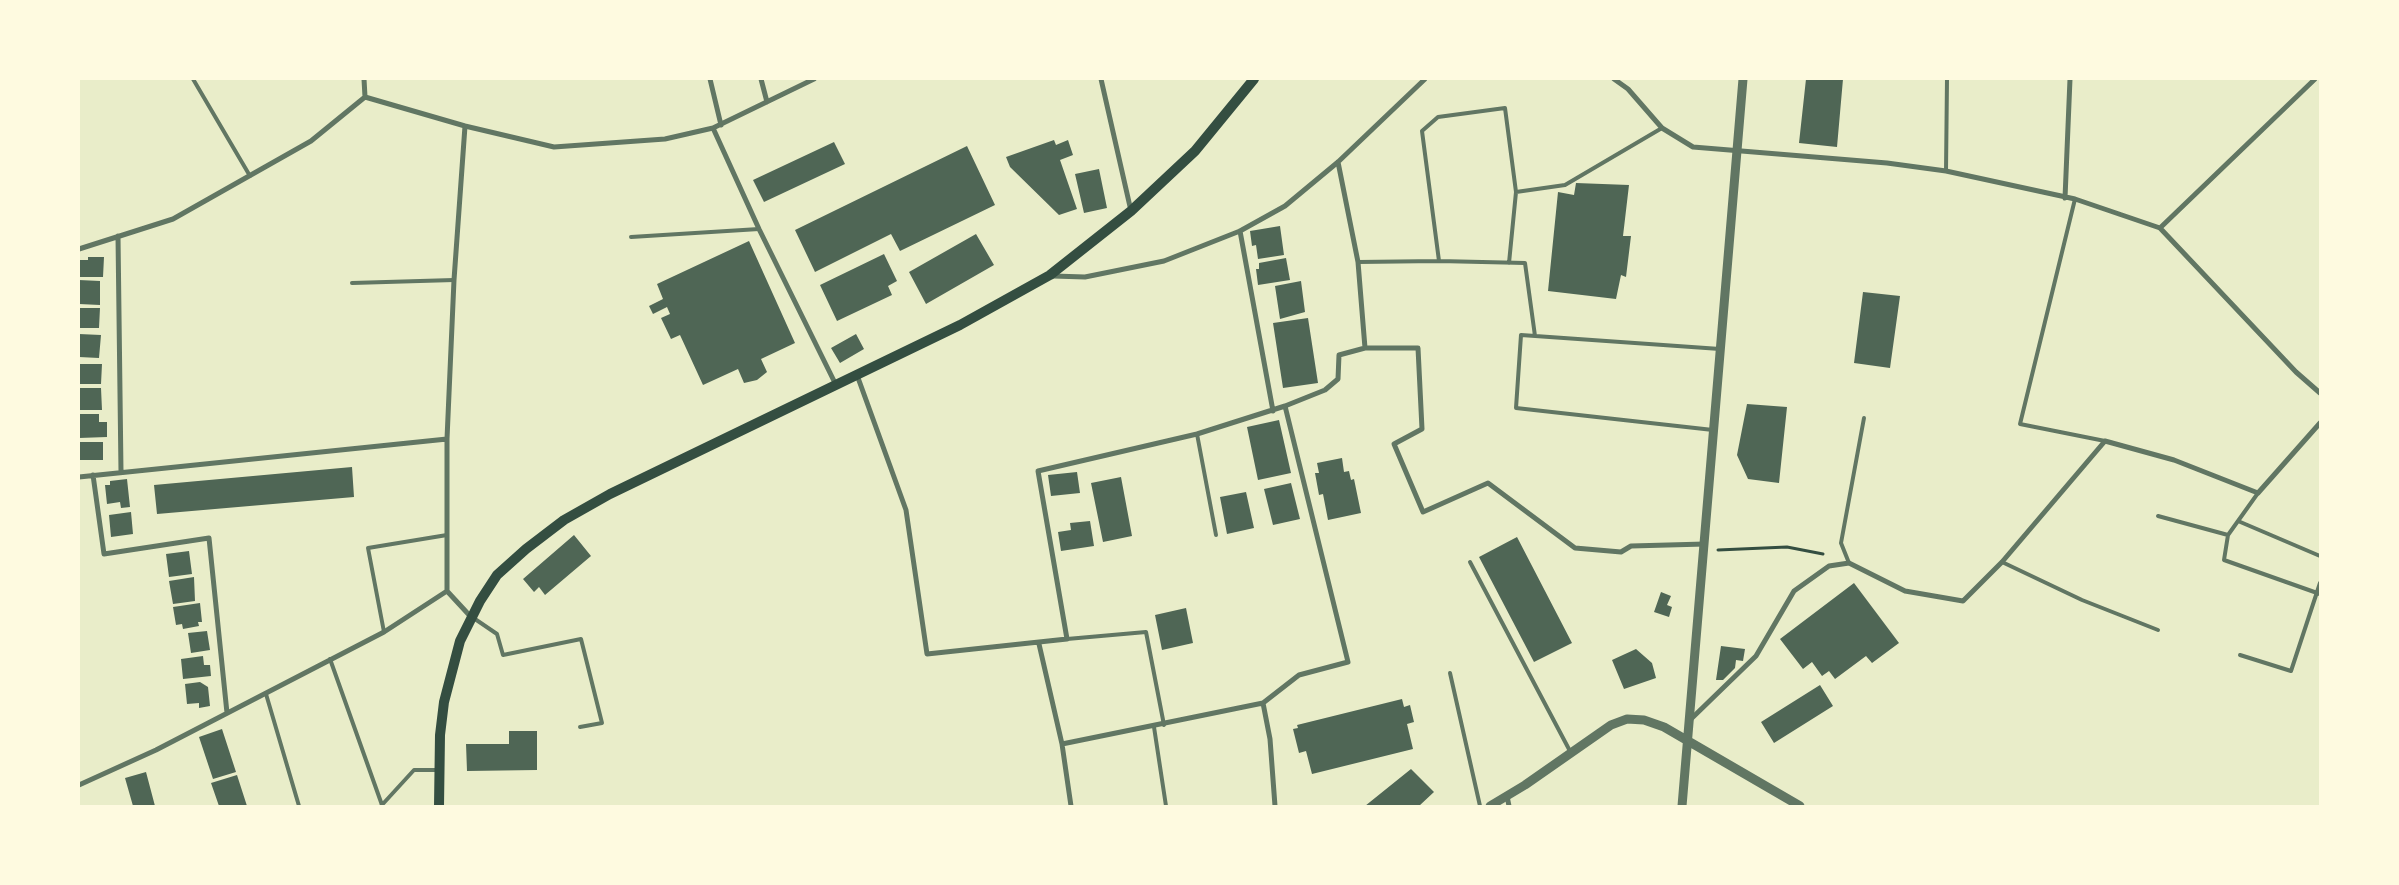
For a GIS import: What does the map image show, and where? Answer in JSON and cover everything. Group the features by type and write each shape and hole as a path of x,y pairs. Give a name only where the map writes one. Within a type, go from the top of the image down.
{"main road":[{"path":"439,806 438,770 444,702 453,663 471,617 497,575 564,520 610,494 960,326 1050,276 1131,211 1195,151 1254,79"}],"street":[{"path":"364,79 365,97"},
{"path":"710,79 720,125"},
{"path":"761,79 766,102"},
{"path":"365,97 465,126 554,147 665,139 713,128 814,79"},
{"path":"1101,79 1131,211"},
{"path":"1050,276 1085,277 1164,262 1240,231 1285,206 1338,162 1425,79"},
{"path":"1614,79 1628,89 1662,128 1692,147 1946,170 2075,199 2160,228 2296,372 2320,393"},
{"path":"1682,806 1722,349 1743,79"},
{"path":"2065,198 2070,79"},
{"path":"2160,228 2315,79"},
{"path":"79,249 173,219 311,141 365,97"},
{"path":"465,126 454,280 447,439 446,535 447,591 471,617"},
{"path":"713,128 758,229 836,385"},
{"path":"1338,162 1358,262 1364,348"},
{"path":"1240,231 1272,411"},
{"path":"118,236 121,472"},
{"path":"857,375 906,510 928,654 1067,640 1038,471 1197,434 1272,411 1326,390 1338,379 1339,356 1364,348 1418,348 1422,429 1394,444 1423,512 1488,483 1575,548 1621,552 1631,546 1705,548"},
{"path":"1062,744 1164,725 1263,703 1299,674 1348,662 1285,406"},
{"path":"1690,720 1756,656 1794,591 1829,566 1848,561 1905,591 1963,601 2002,562 2104,441 2174,460 2258,493 2320,423"},
{"path":"79,477 447,439"},
{"path":"93,475 104,554 209,538 228,713"},
{"path":"79,786 266,694 384,632 447,591"},
{"path":"1039,644 1062,744 1071,806"},
{"path":"1263,703 1270,739 1274,806"},
{"path":"1490,806 1611,725 1627,719 1644,720 1664,727 1800,806"},
{"path":"1507,796 1509,806"}],"lane":[{"path":"193,79 250,176"},
{"path":"1946,170 1947,79"},
{"path":"1439,261 1422,131 1438,117 1505,108 1516,192 1509,263"},
{"path":"1516,192 1565,185 1662,128"},
{"path":"2075,199 2020,424 2104,441"},
{"path":"632,237 758,229"},
{"path":"1358,262 1525,263 1535,336"},
{"path":"352,283 454,280"},
{"path":"1715,430 1516,408 1521,335 1722,349"},
{"path":"1848,561 1841,543 1864,418"},
{"path":"1197,434 1216,534"},
{"path":"2258,493 2228,535 2224,560 2318,594"},
{"path":"2158,516 2228,535"},
{"path":"2238,521 2320,556"},
{"path":"384,632 368,548 446,535"},
{"path":"1470,562 1571,753"},
{"path":"2002,562 2082,600 2158,630"},
{"path":"2240,655 2291,671 2318,594 2320,583"},
{"path":"471,617 497,634 503,654 581,639 602,723 580,727"},
{"path":"1067,640 1146,632 1164,725"},
{"path":"330,659 381,806 414,770 438,770"},
{"path":"1450,672 1480,806"},
{"path":"266,694 299,806"},
{"path":"1154,727 1166,806"}],"path":[{"path":"1705,548 1787,547 1848,561"}],"building":[{"path":"1806,79 1843,79 1837,147 1799,143"},
{"path":"1054,140 1056,145 1068,140 1073,155 1060,160 1077,209 1059,215 1010,167 1006,157"},
{"path":"834,142 845,164 764,202 753,180"},
{"path":"967,146 995,205 900,251 891,234 815,272 795,230"},
{"path":"1099,169 1107,208 1084,213 1075,174"},
{"path":"1576,183 1629,185 1623,236 1631,236 1626,277 1621,275 1616,299 1548,291 1558,192 1574,195"},
{"path":"1280,226 1284,255 1258,259 1256,245 1252,246 1250,231"},
{"path":"976,234 994,265 926,304 909,272"},
{"path":"749,241 795,343 761,359 767,372 757,380 744,383 738,369 703,385 680,335 671,339 661,318 670,314 667,307 653,314 649,306 663,299 657,284"},
{"path":"884,254 897,281 888,286 892,295 837,321 820,285"},
{"path":"88,257 104,257 103,277 79,277 79,260 88,260"},
{"path":"1286,258 1290,280 1258,285 1256,269 1259,269 1259,263"},
{"path":"79,280 100,281 100,305 79,304"},
{"path":"1301,281 1305,312 1280,319 1275,286"},
{"path":"1863,292 1900,296 1890,368 1854,363"},
{"path":"79,308 100,308 99,328 79,328"},
{"path":"1308,318 1318,383 1283,388 1273,323"},
{"path":"79,334 101,335 99,358 79,357"},
{"path":"856,334 864,349 840,363 831,348"},
{"path":"79,364 102,364 101,384 79,384"},
{"path":"79,388 101,388 102,410 79,410"},
{"path":"1747,404 1787,407 1779,483 1748,479 1737,455"},
{"path":"79,414 99,414 99,422 107,422 107,437 79,438"},
{"path":"1279,420 1291,473 1258,480 1247,427"},
{"path":"79,442 103,442 103,460 79,460"},
{"path":"1342,458 1344,472 1349,471 1351,480 1354,479 1361,513 1328,520 1323,494 1319,495 1315,473 1319,473 1317,463"},
{"path":"352,467 354,497 157,514 154,485"},
{"path":"1077,472 1080,493 1051,496 1048,475"},
{"path":"1121,477 1132,536 1103,542 1091,483"},
{"path":"127,479 130,507 121,508 120,502 107,504 105,485 110,485 110,481"},
{"path":"1291,483 1300,519 1273,525 1264,489"},
{"path":"1246,492 1254,528 1227,534 1220,497"},
{"path":"131,512 133,534 111,537 109,515"},
{"path":"1090,521 1094,546 1061,551 1058,532 1071,530 1070,523"},
{"path":"574,535 591,556 545,595 539,587 534,592 523,579"},
{"path":"1517,537 1572,643 1534,662 1479,557"},
{"path":"189,551 192,574 169,577 166,554"},
{"path":"194,577 195,601 173,604 169,581"},
{"path":"1854,583 1899,643 1872,663 1866,656 1835,679 1829,671 1822,676 1812,662 1803,669 1780,639"},
{"path":"1661,592 1671,596 1667,605 1672,607 1669,617 1654,612"},
{"path":"200,603 202,622 198,622 199,626 183,629 182,624 176,625 173,607"},
{"path":"1186,608 1193,643 1162,650 1155,615"},
{"path":"207,631 210,650 191,653 188,633"},
{"path":"1721,646 1745,649 1743,661 1736,660 1735,668 1723,680 1716,680"},
{"path":"1636,649 1652,663 1656,678 1624,689 1612,660"},
{"path":"203,656 204,665 210,665 211,676 183,679 181,659"},
{"path":"200,682 208,687 210,706 199,708 199,703 187,704 185,684"},
{"path":"1820,685 1833,706 1774,743 1761,722"},
{"path":"1402,699 1404,707 1410,705 1414,722 1407,724 1413,749 1312,774 1306,751 1299,753 1293,729 1298,728 1297,725"},
{"path":"222,729 236,772 213,779 199,737"},
{"path":"509,731 537,731 537,770 467,771 466,744 509,744"},
{"path":"1411,769 1434,792 1419,806 1365,806"},
{"path":"146,772 155,806 133,806 125,778"},
{"path":"237,775 247,806 219,806 211,783"}]}
